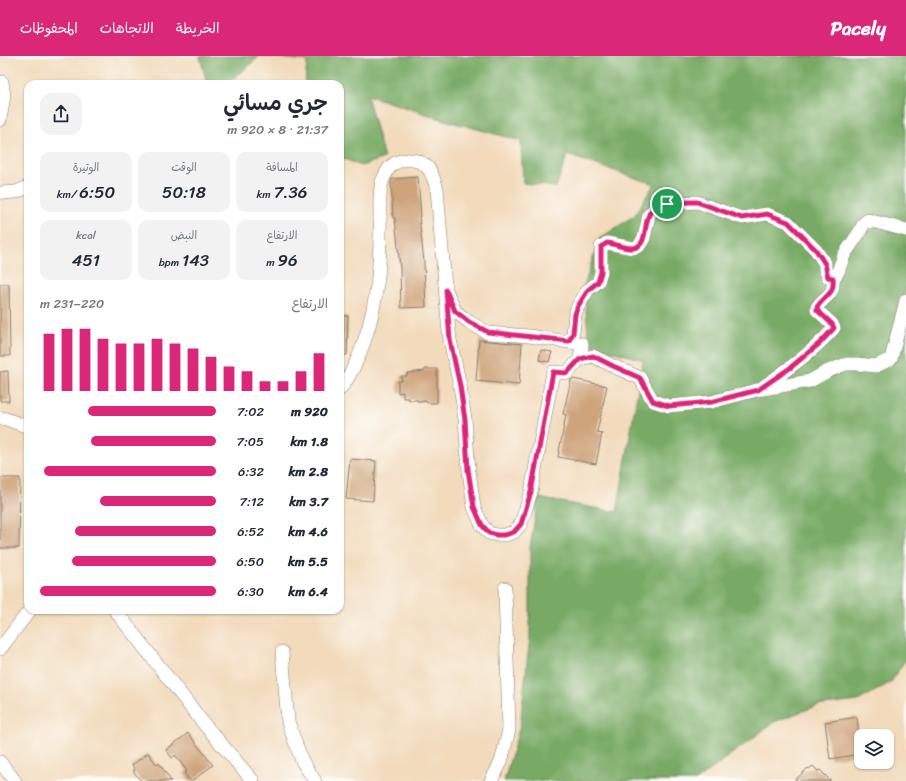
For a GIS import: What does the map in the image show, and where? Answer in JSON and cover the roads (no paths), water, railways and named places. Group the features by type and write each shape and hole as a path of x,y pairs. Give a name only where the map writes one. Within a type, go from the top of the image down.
{"street":[{"path":"0,82 2,82 4,96 0,120"},
{"path":"344,385 354,368 368,332 372,317 379,274 381,188 386,173 390,167 395,163 410,160 425,165 431,173 437,189 450,340 460,386 465,420 468,470 477,516 489,533 505,535 514,532 521,524 531,492 553,372 567,373 580,359 593,356 640,378 653,401 669,406 711,402 758,390 810,381 846,364 876,366 891,359 906,300"},
{"path":"0,193 16,192 24,189"},
{"path":"569,341 573,333 575,314 578,306 588,290 598,282 601,272 601,247 607,243 633,248 639,246 644,238 650,213 657,207 667,204 697,202 742,218 767,214 788,222 816,250 825,264 828,277 833,278"},
{"path":"833,278 838,272 844,255 864,223 868,220 906,230"},
{"path":"758,390 790,368 820,343 834,328 832,324 817,310 817,307 830,294 834,284 833,278"},
{"path":"446,290 455,311 469,322 488,332 569,341 582,344 580,359"},
{"path":"0,418 24,426"},
{"path":"491,781 501,762 509,730 505,588"},
{"path":"0,649 27,614"},
{"path":"118,614 204,724 253,781"},
{"path":"282,652 288,722 302,761 315,781"},
{"path":"0,762 15,781"}]}
